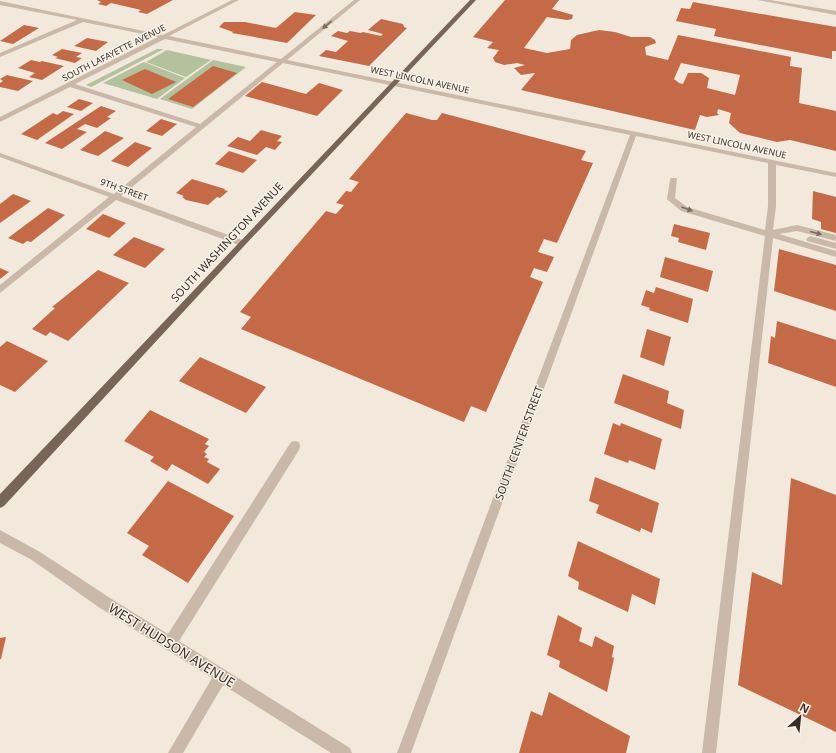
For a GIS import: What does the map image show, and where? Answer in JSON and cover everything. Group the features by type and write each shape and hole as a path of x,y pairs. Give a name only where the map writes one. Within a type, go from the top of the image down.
{"main road":[{"name":"SOUTH WASHINGTON AVENUE","path":"0,502 242,243 473,0"}],"street":[{"name":"SOUTH LAFAYETTE AVENUE","path":"0,120 166,37 236,0"},
{"path":"0,290 282,61 292,51 357,0"},
{"path":"761,0 836,13"},
{"name":"WEST LINCOLN AVENUE","path":"0,3 836,175"},
{"path":"17,6 23,3"},
{"path":"0,55 82,20"},
{"path":"70,85 201,127"},
{"name":"SOUTH CENTER STREET","path":"404,753 634,133"},
{"name":"9TH STREET","path":"0,155 242,243"},
{"path":"709,753 772,206 772,162"},
{"path":"674,180 671,199 684,209 836,254"},
{"path":"769,233 797,228 836,238"},
{"path":"769,233 797,236 836,246"},
{"path":"170,643 295,446"},
{"name":"WEST HUDSON AVENUE","path":"0,536 36,556 105,603 345,753"},
{"path":"175,753 221,675"}],"green space":[{"path":"157,49 164,49 91,87 86,85"},
{"path":"167,50 211,60 186,77 146,62"},
{"path":"213,60 246,67 192,109 160,99"},
{"path":"144,62 185,78 157,99 103,83"}],"building":[{"path":"97,0 173,0 147,14 138,12 141,10 111,3 106,6 98,4 101,2"},
{"path":"505,0 559,0 552,9 573,15 572,19 567,20 547,17 524,48 547,53 570,49 571,40 577,35 599,30 615,32 631,37 650,37 655,40 656,43 645,47 646,55 668,60 678,35 791,57 790,66 802,68 799,103 836,111 836,151 790,140 777,142 740,133 729,123 731,113 718,109 717,113 719,115 707,117 700,115 695,130 521,90 535,73 521,75 514,68 525,65 517,63 504,65 495,62 493,58 499,50 487,48 493,42 473,37","holes":["681,63 740,75 735,95 707,88 709,78 701,73 688,73 683,84 674,79"]},
{"path":"693,2 836,27 836,51 832,51 832,59 714,36 716,29 676,21 681,8 690,9"},
{"path":"295,12 316,15 287,43 232,33 233,32 219,27 224,22 245,22 276,28"},
{"path":"381,19 403,24 404,27 407,28 369,66 319,56 326,50 336,52 348,41 331,36 338,31 347,33 350,31 363,32 381,36 383,34 368,30"},
{"path":"24,25 39,28 13,44 0,41"},
{"path":"87,38 108,42 96,51 74,46"},
{"path":"62,49 82,53 76,57 82,58 75,63 55,58 58,57 52,55"},
{"path":"31,60 64,66 42,80 29,77 35,73 18,68"},
{"path":"213,66 237,73 193,107 168,99"},
{"path":"145,69 176,82 152,94 122,80"},
{"path":"7,75 33,81 18,91 0,87 0,83 3,81 0,79"},
{"path":"262,82 306,94 319,83 343,90 317,116 245,96"},
{"path":"79,99 93,103 81,111 67,107"},
{"path":"101,106 116,111 107,117 111,118 97,128 85,124 77,129 87,132 62,149 45,143"},
{"path":"63,111 74,114 37,140 21,134 53,113 57,115"},
{"path":"406,113 437,120 442,113 586,151 581,160 593,163 557,243 544,239 538,252 554,257 547,272 534,268 530,277 543,282 486,412 471,406 464,422 241,329 251,317 240,312 326,211 336,214 344,205 336,203 346,191 351,192 359,182 349,179"},
{"path":"161,119 177,124 162,136 146,131"},
{"path":"261,130 282,136 277,141 282,142 275,150 266,147 257,155 227,146 238,137 250,141"},
{"path":"105,131 124,138 98,156 80,150"},
{"path":"135,142 152,148 128,167 111,161"},
{"path":"229,151 257,160 243,173 215,164"},
{"path":"192,179 228,191 220,198 217,197 208,205 186,200 182,197 184,196 176,193"},
{"path":"813,191 836,197 836,233 821,229 821,222 812,219"},
{"path":"13,194 31,201 0,223 0,204"},
{"path":"48,208 65,215 31,242 27,241 23,244 8,238"},
{"path":"103,214 126,223 109,238 86,229"},
{"path":"674,224 710,233 706,250 678,242 679,238 671,236"},
{"path":"134,237 165,249 145,268 113,255"},
{"path":"779,249 836,265 836,311 774,291"},
{"path":"665,257 713,271 708,292 660,277"},
{"path":"0,268 9,272 0,279"},
{"path":"98,270 129,283 68,341 50,332 46,336 32,329 55,308 52,307"},
{"path":"656,287 693,299 688,323 649,310 650,308 641,305 646,290 654,293"},
{"path":"777,321 836,340 836,387 768,363 771,336 775,338"},
{"path":"647,329 671,337 664,366 640,357"},
{"path":"7,341 48,361 15,392 0,385 0,347"},
{"path":"200,357 266,387 246,413 179,381"},
{"path":"623,374 669,391 667,403 684,410 681,429 614,403"},
{"path":"150,410 209,439 205,444 209,446 204,452 207,454 204,457 209,459 207,462 220,469 208,484 172,464 167,471 150,461 154,457 124,441"},
{"path":"613,423 620,426 621,423 662,439 655,470 629,460 628,463 604,454"},
{"path":"595,477 659,503 652,533 641,528 640,532 596,513 599,505 589,501"},
{"path":"791,478 836,495 836,732 738,685 752,572 782,585"},
{"path":"168,481 234,516 188,583 142,555 149,546 127,533"},
{"path":"578,541 660,579 655,605 632,594 628,612 578,589 579,582 568,576"},
{"path":"558,615 582,628 579,641 592,647 595,636 614,646 612,657 614,658 607,692 559,667 560,661 547,655"},
{"path":"6,637 1,659 0,659 0,638"},
{"path":"549,692 630,736 626,753 519,753 531,711 542,716"}]}
